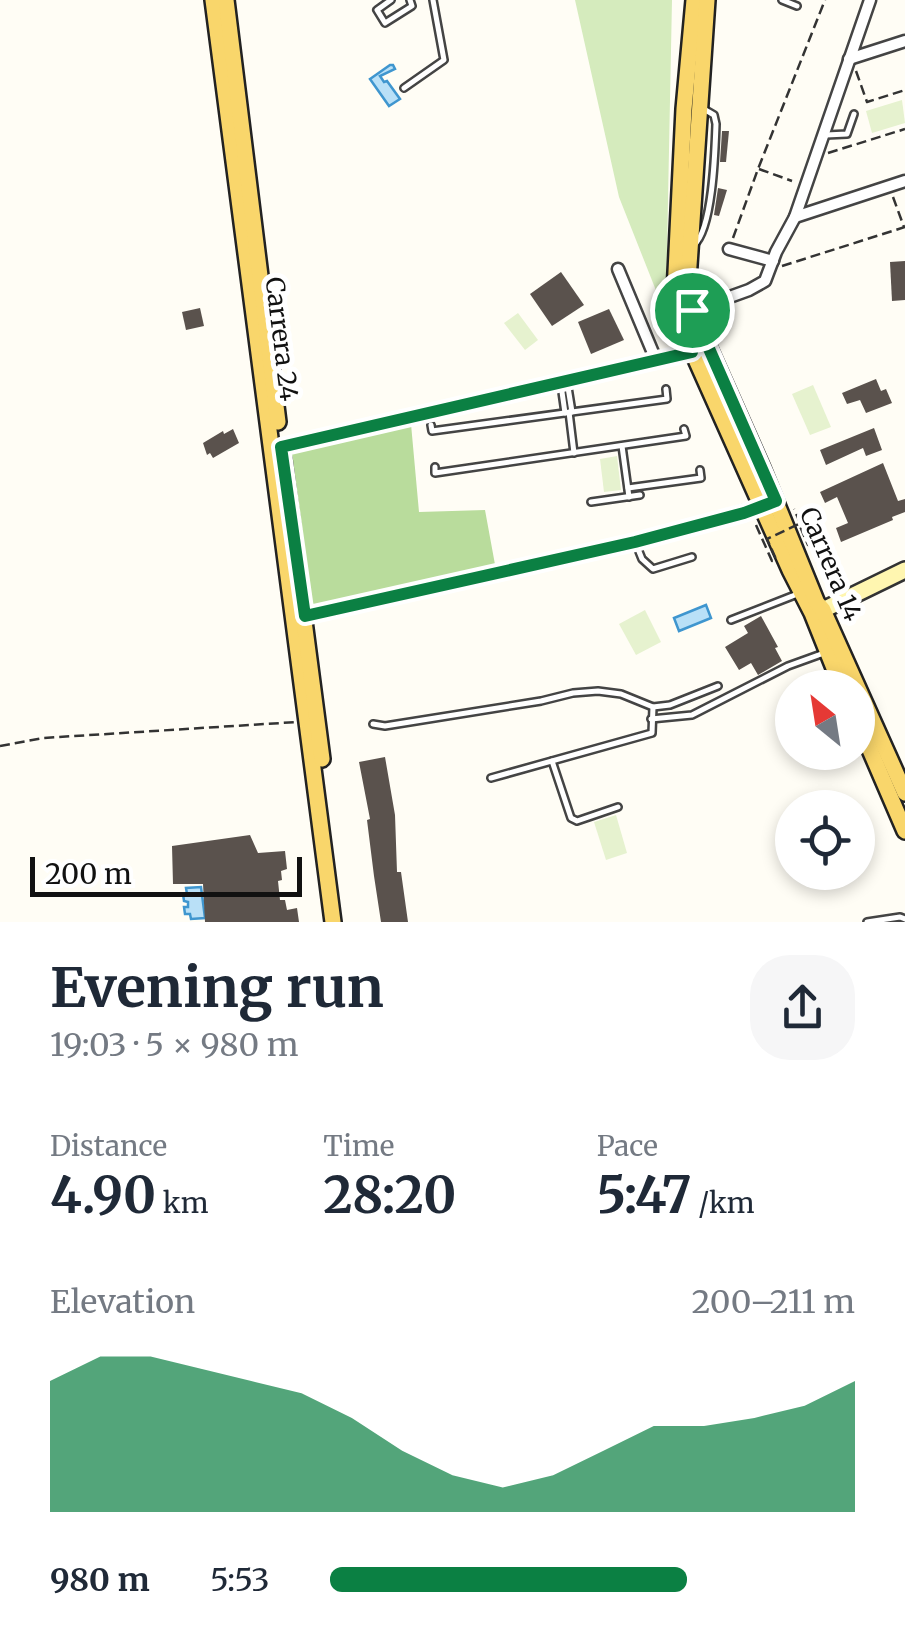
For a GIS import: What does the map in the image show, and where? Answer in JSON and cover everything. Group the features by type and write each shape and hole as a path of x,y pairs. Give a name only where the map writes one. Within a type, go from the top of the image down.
{"main road":[{"name":"Carrera 24","path":"214,0 276,448 305,616 321,832 342,922"},
{"name":"Carrera 24","path":"226,0 333,922"},
{"name":"Carrera 14","path":"684,313 690,248 694,0"},
{"name":"Carrera 14","path":"707,0 692,108 675,292 755,470 790,570 807,590 905,793"},
{"name":"Carrera 14","path":"817,612 834,670"},
{"path":"875,762 905,832"}],"street":[{"path":"684,313 765,282 778,263 852,62 870,0"},
{"path":"852,62 905,42"},
{"path":"795,217 905,181"},
{"path":"730,249 778,263"},
{"path":"618,269 656,360"},
{"path":"276,448 700,351"},
{"path":"305,616 635,542 769,504"},
{"path":"817,612 905,570"}],"lane":[{"path":"390,0 376,10 385,24 412,6 410,0"},
{"path":"404,88 444,60 433,0"},
{"path":"782,0 797,6"},
{"path":"823,135 846,134 854,114"},
{"path":"564,382 574,453"},
{"path":"431,425 432,431 668,399 666,388"},
{"path":"435,467 434,473 622,446 686,436 684,429"},
{"path":"622,446 629,497"},
{"path":"628,488 701,478 700,470"},
{"path":"592,502 640,495"},
{"path":"635,542 642,560 653,570 692,558"},
{"path":"732,620 807,590"},
{"path":"651,719 692,714 788,666 827,652"},
{"path":"373,724 385,726 573,693 621,694 654,707 670,705 718,686"},
{"path":"491,778 652,734 654,707"},
{"path":"552,760 571,818 577,821 618,807"},
{"path":"867,922 905,919"}],"path":[{"path":"730,249 825,0"},
{"path":"852,62 867,102 905,90"},
{"path":"822,155 905,129"},
{"path":"758,169 792,181"},
{"path":"778,263 904,227 889,186"},
{"path":"756,525 772,560 776,559 767,539 799,524 808,546 794,508"},
{"path":"0,746 43,738 307,722"}],"green space":[{"path":"575,0 672,0 666,301 676,341 619,197"},
{"path":"902,100 905,123 872,133 866,111"},
{"path":"518,313 538,340 525,350 504,323"},
{"path":"813,385 831,427 810,435 792,394"},
{"path":"411,424 419,512 485,510 496,570 308,612 286,450"},
{"path":"617,456 621,490 604,492 600,459"},
{"path":"645,610 661,642 636,655 619,624"},
{"path":"616,815 627,853 606,860 594,822"}],"water":[{"path":"390,65 395,69 380,76 400,99 389,106 370,79"},
{"path":"706,605 711,618 679,631 674,618"},
{"path":"201,887 205,918 191,919 190,914 185,914 188,902 183,894 187,894 186,888"}],"building":[{"path":"722,131 729,131 726,162 720,162"},
{"path":"718,188 727,190 719,216 714,215"},
{"path":"905,261 905,300 892,301 890,262"},
{"path":"561,272 584,305 552,326 530,294"},
{"path":"200,308 204,326 186,330 182,312"},
{"path":"609,309 624,340 591,354 578,322"},
{"path":"876,379 892,403 866,413 860,400 847,404 842,393"},
{"path":"874,428 882,450 866,456 863,448 826,465 820,450"},
{"path":"233,429 239,443 213,458 210,453 207,455 203,443"},
{"path":"883,463 898,501 905,499 905,512 841,542 836,528 848,523 837,497 825,503 820,492"},
{"path":"761,616 782,661 758,675 751,663 739,670 725,647 748,633 744,626"},
{"path":"385,757 395,815 397,872 401,872 408,922 381,922 374,876 367,820 370,819 359,762"},
{"path":"250,835 258,853 285,851 287,869 281,871 282,880 278,881 280,900 285,900 287,910 297,908 299,922 205,922 203,884 173,884 172,846"}],"route":[{"path":"692,310 776,501 635,542 305,616 281,447 692,352 677,317 692,310"}]}
